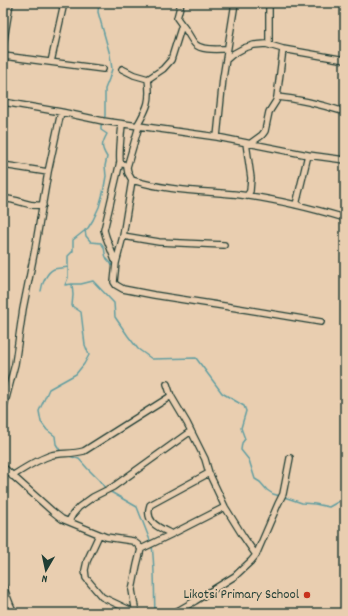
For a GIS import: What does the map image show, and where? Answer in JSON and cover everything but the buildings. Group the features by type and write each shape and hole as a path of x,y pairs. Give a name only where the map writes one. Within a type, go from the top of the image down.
{"street":[{"path":"3,46 10,3"},
{"path":"51,62 64,3"},
{"path":"181,3 177,18 186,28 196,45 203,48 227,49"},
{"path":"217,137 227,49 235,3"},
{"path":"269,3 269,44"},
{"path":"122,69 134,75 148,79 163,69 171,60 182,25"},
{"path":"226,60 232,54 244,48 254,45 269,44 284,49 345,60"},
{"path":"248,143 262,135 265,130 269,112 277,97 284,49"},
{"path":"3,57 103,69"},
{"path":"148,79 150,89 149,101 138,126 127,167 128,173 132,180 123,236 116,263 114,282 116,285 124,289 154,296 321,322"},
{"path":"277,97 319,105 345,112"},
{"path":"3,102 103,121 217,137 308,155 345,160"},
{"path":"3,410 15,364 23,309 48,172 61,112"},
{"path":"116,263 104,230 120,162 122,124"},
{"path":"247,196 250,191 251,178 248,143"},
{"path":"296,205 308,155"},
{"path":"120,162 127,167"},
{"path":"3,166 48,172"},
{"path":"132,180 150,185 175,189 247,196 279,201 345,218"},
{"path":"3,199 14,200 35,206 43,205"},
{"path":"123,236 159,242 224,246"},
{"path":"167,384 171,396 187,423 205,459 209,473 225,506 256,555"},
{"path":"12,476 32,463 50,456 62,453 84,451 171,396"},
{"path":"69,521 80,507 93,497 113,487 191,431"},
{"path":"174,613 235,576 256,555 283,494 290,458"},
{"path":"3,466 12,476 62,519 99,535 133,541 138,544 141,550"},
{"path":"172,534 154,525 149,512 150,505 209,473"},
{"path":"99,535 87,561 85,570 86,578 102,596 136,613 132,590 136,565 141,550 225,506"},
{"path":"3,586 14,613"},
{"path":"3,610 10,604"}],"waterway":[{"path":"99,3 98,12 110,55 112,69 105,89 105,116 101,126 101,130 107,134 102,146 107,157 105,166 106,176 99,207 93,220 88,228 73,240 73,251 68,256 68,278 65,285 81,284 93,281 114,303 115,317 128,336 138,349 152,359 196,358 222,393 244,406 246,411 241,428 245,439 242,443 241,450 249,460 255,479 267,490 280,496"},
{"path":"85,230 86,236 91,242 101,243 103,245 106,257 113,268"},
{"path":"41,291 45,278 51,270 68,267"},
{"path":"61,452 56,444 55,436 47,430 41,422 39,411 49,389 76,374 89,355 85,345 81,312 72,306 72,284"},
{"path":"66,455 79,459 106,489"},
{"path":"109,491 137,507 151,543"},
{"path":"284,497 302,503 329,507 345,498"},
{"path":"152,546 155,613"}],"place":[{"name":"Likotsi Primary School","path":"307,595"}]}
